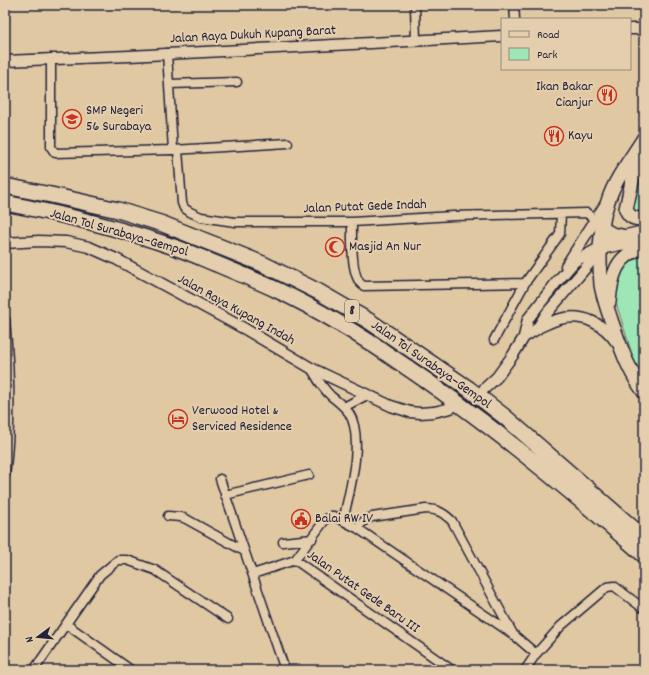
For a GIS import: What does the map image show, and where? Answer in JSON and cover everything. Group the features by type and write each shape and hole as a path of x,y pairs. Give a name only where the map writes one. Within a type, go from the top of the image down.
{"highway":[{"name":"Jalan Tol Surabaya–Gempol","path":"5,186 118,210 163,224 263,264 319,292 370,321 475,393 505,417 644,538"},
{"name":"Jalan Tol Surabaya–Gempol","path":"5,203 58,213 176,247 277,290 322,314 362,337 456,401 527,456 588,506 644,555"}],"main road":[{"path":"642,142 623,169 598,224 602,287 608,312 626,362 644,392"},
{"path":"642,142 626,209 627,213 631,217 644,219"},
{"path":"598,224 612,234 622,236"},
{"path":"608,312 611,282 618,265 629,253 644,248"}],"street":[{"path":"415,5 416,40"},
{"path":"514,5 515,18"},
{"path":"631,29 644,28"},
{"name":"Jalan Raya Dukuh Kupang Barat","path":"5,61 501,36"},
{"name":"Jalan Putat Gede Indah","path":"167,53 182,203 184,208 201,217 235,222 352,222 453,216 587,213 598,224"},
{"path":"51,58 51,147 55,153 176,150 288,143"},
{"path":"169,84 238,82"},
{"path":"494,340 525,284 560,234 561,214"},
{"path":"352,222 354,266 357,280 360,285 525,284"},
{"path":"484,389 497,377 513,355 524,337 528,319 598,224"},
{"path":"556,283 575,261 622,236 644,231"},
{"path":"537,329 547,313 600,249 644,240"},
{"name":"Jalan Raya Kupang Indah","path":"5,244 39,241 60,242 89,247 116,259 239,326 311,368 391,406 410,412 434,412 451,408"},
{"path":"524,337 555,320 568,317 589,320 601,326 611,335 626,362"},
{"path":"5,319 10,428 5,475"},
{"path":"311,368 324,388 349,413 354,423 354,468 343,521"},
{"path":"344,407 367,395"},
{"path":"225,495 308,475"},
{"path":"220,479 285,670"},
{"path":"357,528 365,520 372,517 426,509 432,509 444,514 452,521 514,635"},
{"path":"168,516 181,517 244,550"},
{"path":"295,560 328,518 334,516 357,528 514,635 536,654"},
{"path":"283,542 312,539"},
{"path":"34,670 98,578 118,560 127,560 155,570 228,619"},
{"name":"Jalan Putat Gede Baru III","path":"253,574 295,560 452,670"},
{"path":"525,670 536,654 561,626 607,586 614,586 644,609"},
{"path":"66,624 131,670"}],"green space":[{"path":"644,170 644,217 634,217 627,205 641,180"},
{"path":"644,253 644,382 635,363 612,290 625,260"}],"place":[{"name":"Ikan Bakar Cianjur","path":"607,95"},
{"name":"SMP Negeri 56 Surabaya","path":"72,119"},
{"name":"Kayu","path":"554,136"},
{"name":"Masjid An Nur","path":"335,247"},
{"name":"Verwood Hotel & Serviced Residence","path":"178,419"},
{"name":"Balai RW IV","path":"301,519"}]}
